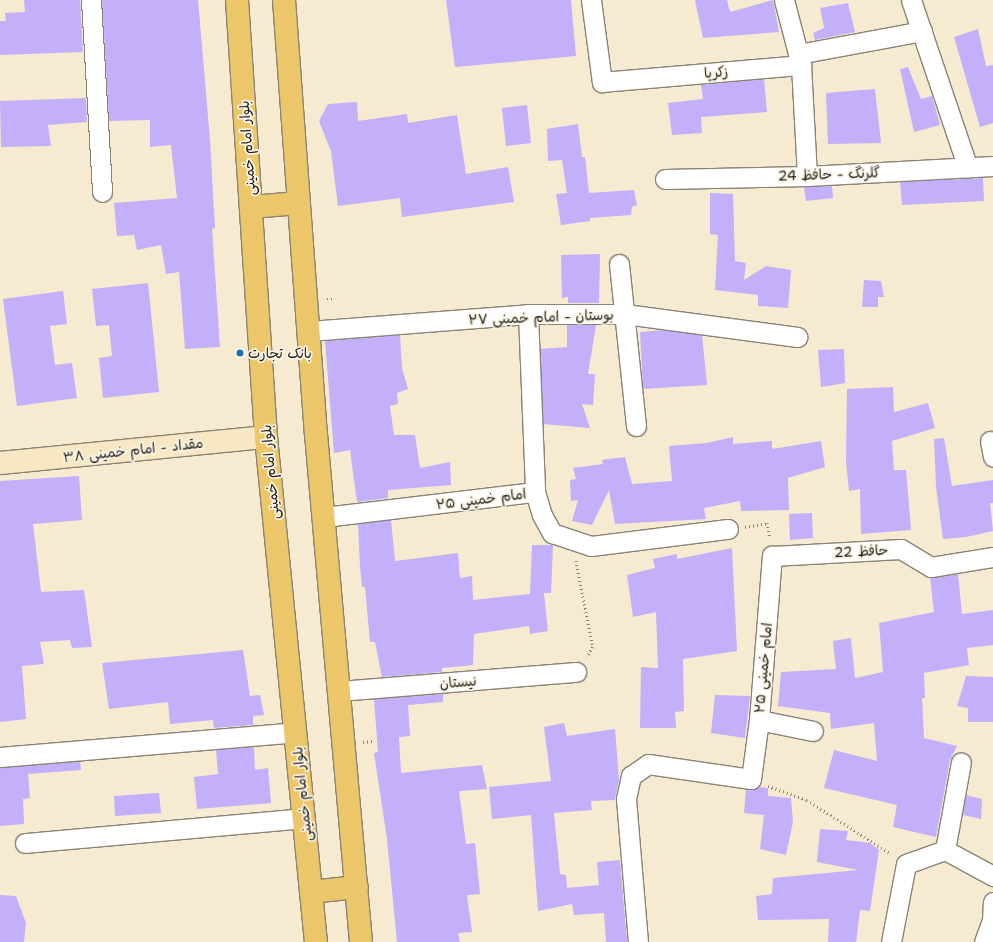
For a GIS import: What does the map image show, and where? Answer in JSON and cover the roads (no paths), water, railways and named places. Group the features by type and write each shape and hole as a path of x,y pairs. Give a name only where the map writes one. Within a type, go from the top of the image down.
{"main road":[{"name":"بلوار امام خمینی","path":"237,0 266,437 316,942"},
{"path":"284,0 324,517 362,942"},
{"path":"251,207 299,203"},
{"path":"311,892 357,887"}],"street":[{"path":"91,0 102,192"},
{"name":"زکریا","path":"591,0 602,82 799,60"},
{"path":"784,0 799,60 807,176"},
{"path":"911,0 968,168"},
{"path":"799,60 922,31"},
{"name":"گلرنگ - حافظ 24","path":"665,179 807,176 993,166"},
{"path":"619,264 636,426"},
{"path":"528,314 535,492"},
{"name":"بوستان - امام خمینی ۲۷","path":"309,331 528,314 625,314 797,337"},
{"name":"مقداد - امام خمینی ۳۸","path":"0,463 266,437"},
{"name":"امام خمینی ۲۵","path":"324,517 535,492 542,515 552,533 572,542 591,546 728,529"},
{"name":"حافظ 22","path":"772,556 901,549 931,567 993,557"},
{"name":"امام خمینی ۲۵","path":"638,942 626,799 631,776 648,764 751,779 759,720 772,556"},
{"name":"نیستان","path":"339,691 576,672"},
{"path":"759,720 813,731"},
{"path":"0,757 295,732"},
{"path":"945,850 961,762"},
{"path":"26,843 304,818"},
{"path":"891,942 906,864 945,850 993,876"},
{"path":"984,942 993,914"}],"place":[{"name":"بانک تجارت","path":"240,353"}]}
